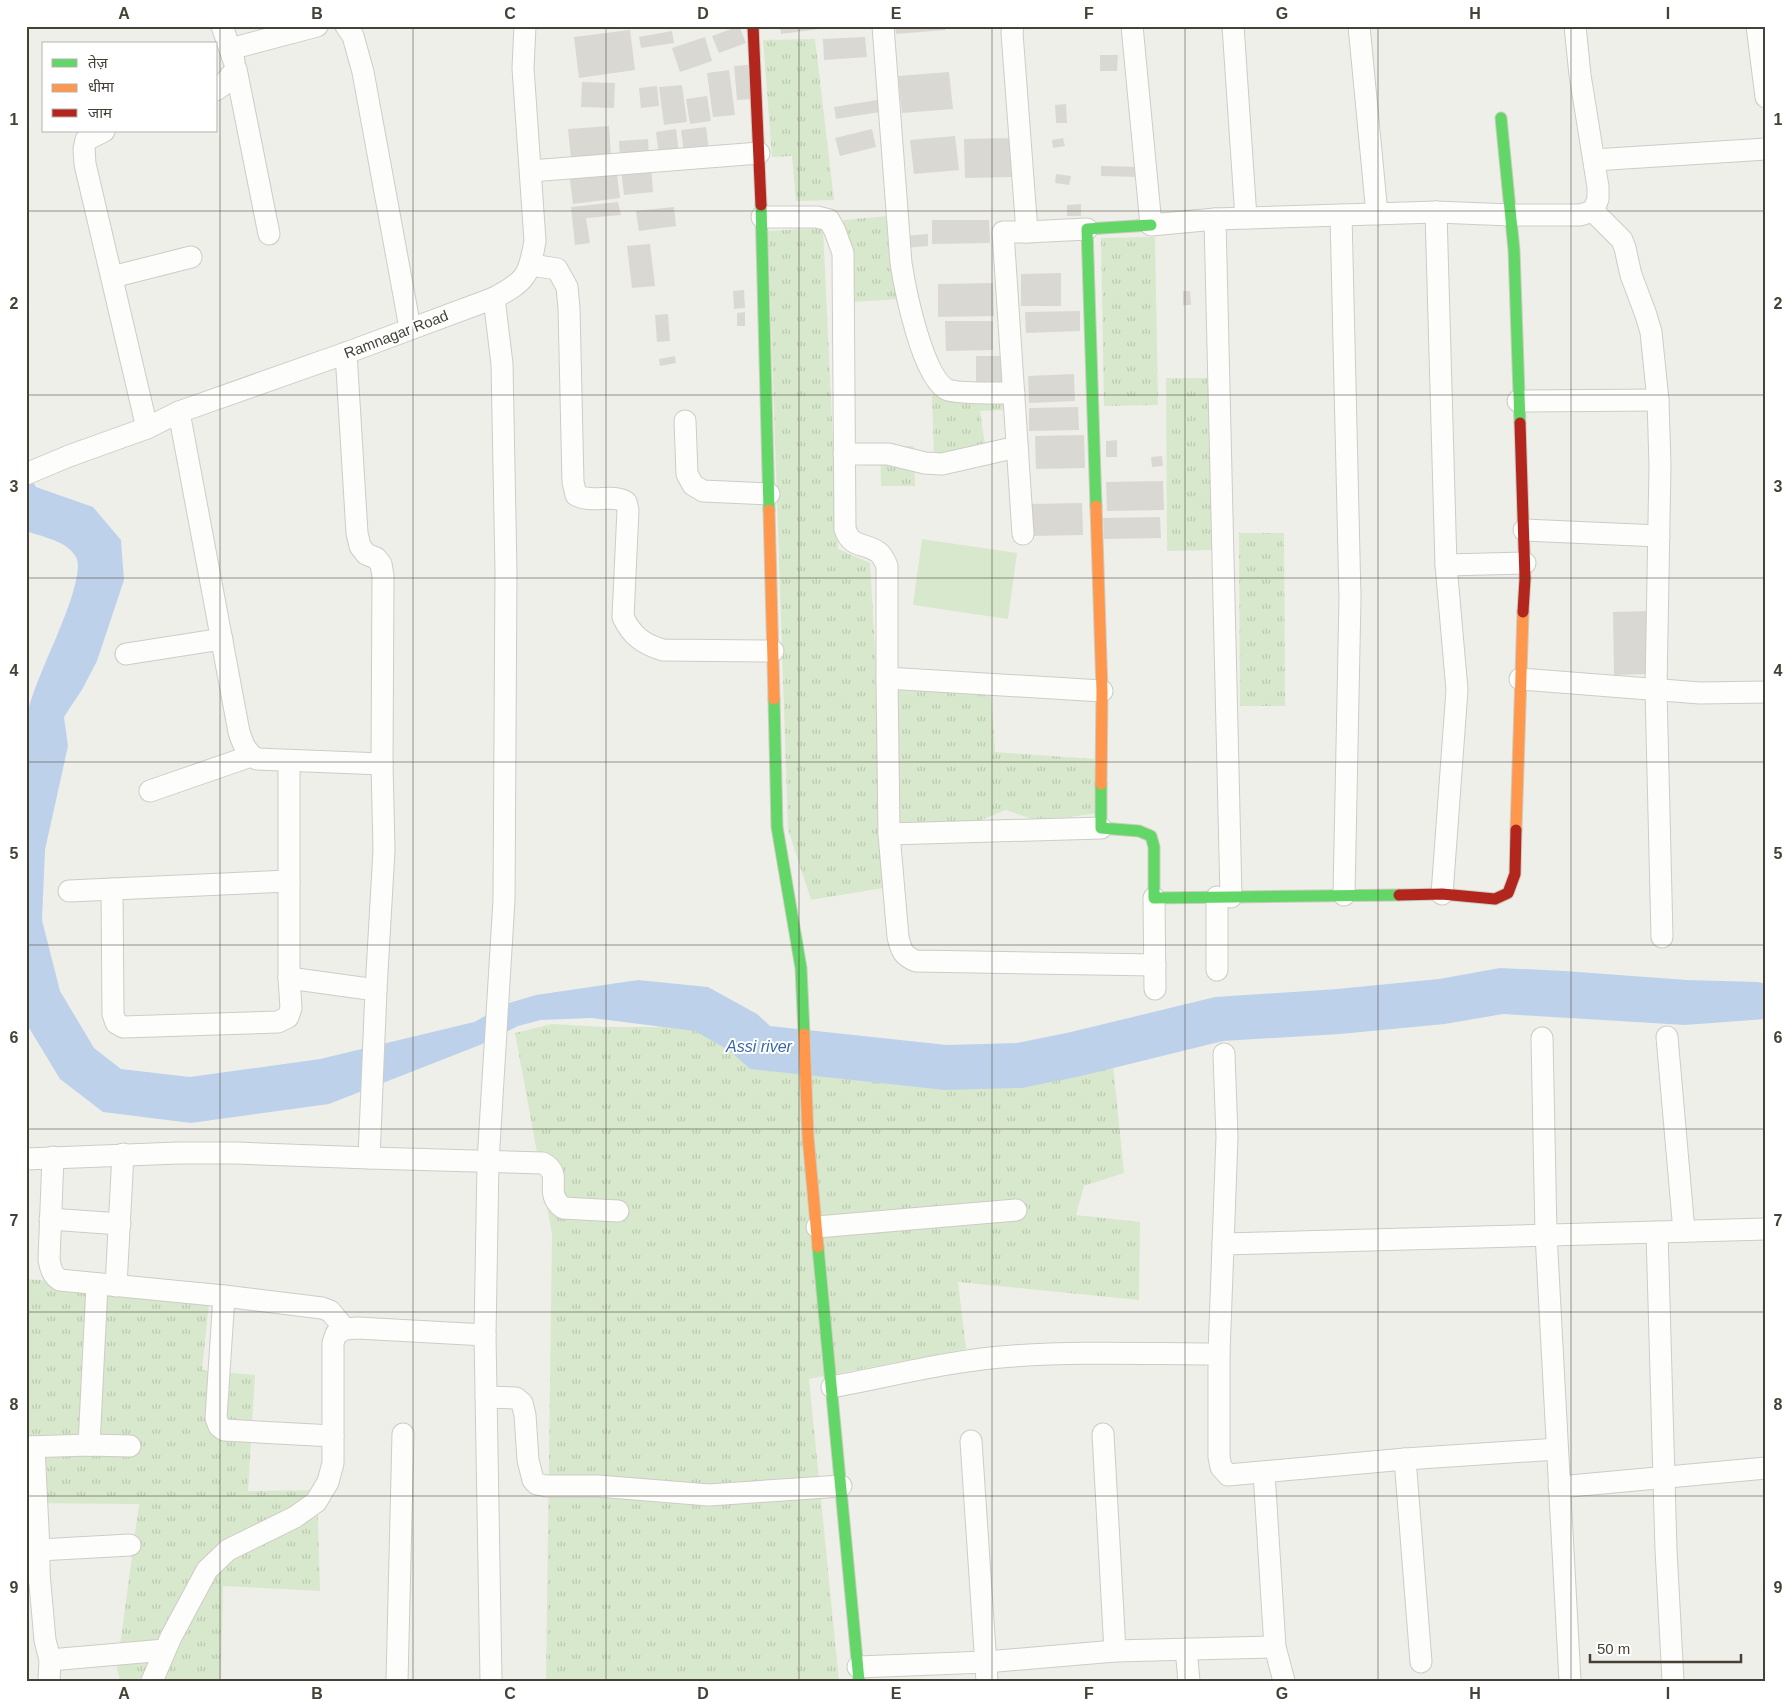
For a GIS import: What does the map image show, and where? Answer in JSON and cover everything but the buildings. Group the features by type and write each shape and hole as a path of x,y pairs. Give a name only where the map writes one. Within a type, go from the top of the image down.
{"street":[{"path":"222,26 233,59 269,234"},
{"path":"218,89 223,85 233,59 317,26"},
{"path":"346,26 353,36 363,72 410,328"},
{"name":"Ramnagar Road","path":"26,474 69,456 147,428 179,412 494,298 510,290 523,279 531,265 535,241 522,68 525,26"},
{"path":"753,26 762,217 777,826 801,968 808,1137 859,1674 986,1671 1115,1651 1275,1647"},
{"path":"883,26 901,263 907,300 928,365 940,386 950,391 1014,393"},
{"path":"1013,26 1012,33 1028,232"},
{"path":"1132,26 1151,225"},
{"path":"1233,26 1246,218"},
{"path":"1359,26 1376,214"},
{"path":"1576,26 1580,75 1598,187 1598,199 1593,211"},
{"path":"1757,26 1766,97"},
{"path":"1154,898 1442,894 1495,899 1508,893 1515,874 1525,563 1514,250 1501,118"},
{"path":"102,132 86,140 84,149 85,164 147,428"},
{"path":"1594,160 1766,148"},
{"path":"531,171 759,153"},
{"path":"1023,534 1003,232 1087,229 1215,219 1436,212 1580,215 1593,211"},
{"path":"1593,211 1622,240 1625,248 1631,275 1651,332 1658,400 1660,465 1656,689 1662,937"},
{"path":"1436,212 1446,565 1457,690 1442,894"},
{"path":"1341,215 1350,598 1344,896"},
{"path":"762,217 817,217 829,220 843,253 845,529 848,538 877,552 887,566 889,834 900,950 906,958 916,961 1155,965"},
{"path":"1215,219 1224,897 1218,970"},
{"path":"1087,229 1102,691 1101,828"},
{"path":"112,277 191,257"},
{"path":"531,265 557,269 567,287 576,495 584,500 621,499 626,502 628,510 623,617 628,629 646,644 663,650 773,650"},
{"path":"491,1681 485,1335 488,1162 504,900 506,571 502,364 494,298"},
{"path":"346,353 357,532 360,546 366,554 376,558 381,564 384,576 382,764 384,850 369,1158"},
{"path":"1518,401 1658,400"},
{"path":"179,412 244,747 251,756 257,759 289,762 382,764"},
{"path":"685,421 687,474 693,485 704,491 769,494"},
{"path":"844,454 888,454 932,464 942,464 1017,447"},
{"path":"1524,530 1659,536"},
{"path":"1446,565 1525,563"},
{"path":"126,654 222,638"},
{"path":"887,678 1102,691"},
{"path":"1520,679 1700,693 1766,692"},
{"path":"150,791 251,756"},
{"path":"112,889 113,1014 116,1023 123,1027 278,1022 288,1017 291,1008 289,978 289,762"},
{"path":"889,834 1101,828 1139,831 1151,836 1154,847 1155,989"},
{"path":"69,891 289,881"},
{"path":"289,978 376,990"},
{"path":"1542,1038 1546,1234 1570,1681"},
{"path":"1667,1038 1684,1231"},
{"path":"1224,1054 1227,1137 1219,1354 1219,1457 1221,1467 1228,1475 1405,1459 1557,1449"},
{"path":"26,1158 123,1154 261,1153 543,1163 550,1166 554,1175 553,1194 556,1203 563,1208 618,1211"},
{"path":"89,1445 107,1285 120,1224 123,1154"},
{"path":"52,1157 49,1260 51,1270 60,1280 224,1296 322,1308 330,1311 345,1329"},
{"path":"817,1227 1016,1210"},
{"path":"50,1219 120,1224"},
{"path":"1223,1244 1766,1229"},
{"path":"1657,1232 1666,1550 1673,1681"},
{"path":"224,1296 216,1418 219,1426 224,1430 333,1436"},
{"path":"152,1681 207,1570 228,1550 295,1517 316,1502 328,1482 333,1463 333,1343 336,1334 345,1329 358,1328 485,1335"},
{"path":"832,1387 961,1362 1011,1356 1100,1353 1219,1354"},
{"path":"486,1397 516,1398 522,1403 525,1415 528,1460 533,1480 537,1484 547,1486 598,1486 709,1495 841,1486"},
{"path":"396,1681 403,1434"},
{"path":"1103,1434 1115,1651"},
{"path":"971,1441 986,1671"},
{"path":"49,1681 50,1660 32,1574 40,1550 30,1447 130,1446"},
{"path":"1405,1459 1421,1662"},
{"path":"1559,1487 1766,1468"},
{"path":"1264,1473 1275,1647 1284,1681"},
{"path":"40,1550 130,1545"},
{"path":"1186,1649 1188,1681"},
{"path":"50,1660 166,1650"}],"green space":[{"path":"815,39 834,200 796,201 792,156 772,157 763,40"},
{"path":"889,216 898,299 853,302 843,220"},
{"path":"823,228 838,549 870,563 889,887 811,900 788,829 768,231"},
{"path":"1155,237 1158,405 1104,406 1101,238"},
{"path":"1166,378 1211,378 1213,550 1167,551"},
{"path":"932,396 1004,398 1006,410 980,411 985,445 934,458"},
{"path":"880,446 914,446 915,486 881,486"},
{"path":"1239,533 1284,533 1285,706 1240,706"},
{"path":"922,539 1017,553 1008,619 913,605"},
{"path":"894,690 991,693 995,752 1094,759 1099,813 1038,821 1006,810 930,840 900,822"},
{"path":"552,1024 603,1027 724,1027 771,1055 1112,1054 1124,1173 1084,1186 1076,1215 1140,1222 1139,1300 958,1282 966,1349 809,1379 839,1681 546,1681 552,1234 515,1033"},
{"path":"26,1279 210,1294 202,1370 255,1375 248,1491 317,1490 320,1591 223,1586 221,1681 120,1681 117,1668 139,1504 26,1503"}],"water":[{"name":"Assi river","path":"26,472 36,487 93,507 121,540 124,580 97,661 83,688 64,717 68,746 45,850 42,920 60,991 94,1048 121,1069 190,1077 320,1059 474,1022 509,1003 536,995 638,980 708,987 757,1014 770,1026 947,1045 1017,1043 1071,1032 1215,997 1337,989 1439,979 1500,968 1687,980 1758,982 1766,984 1766,1019 1685,1025 1503,1014 1445,1024 1340,1034 1223,1041 1081,1076 1022,1088 945,1090 750,1069 730,1051 695,1031 592,1018 541,1020 518,1026 480,1045 329,1104 191,1123 103,1112 60,1079 26,1023 26,721 41,672 67,611 78,566 76,557 67,547 54,540 26,531"}],"traffic: fast":[{"path":"1501,118 1514,250 1520,423"},
{"path":"761,205 769,510"},
{"path":"1096,506 1087,229 1151,225"},
{"path":"774,699 777,827 801,968 804,1034"},
{"path":"1101,784 1101,828 1139,831 1151,836 1154,847 1154,898 1399,895"},
{"path":"818,1247 859,1681"}],"traffic: slow":[{"path":"1096,506 1102,691 1101,784"},
{"path":"769,510 774,699"},
{"path":"1516,830 1523,612"},
{"path":"804,1034 808,1137 818,1247"}],"traffic: jam":[{"path":"753,26 761,205"},
{"path":"1520,423 1525,579 1523,612"},
{"path":"1399,895 1442,894 1495,899 1508,893 1515,874 1516,830"}]}
